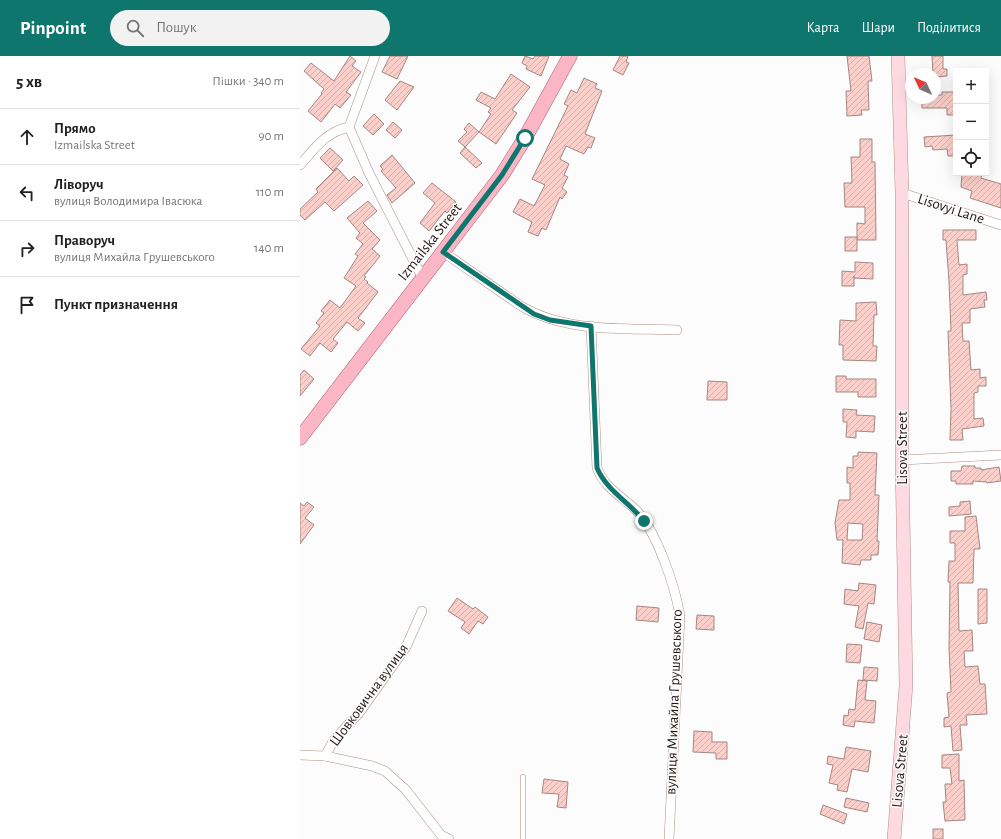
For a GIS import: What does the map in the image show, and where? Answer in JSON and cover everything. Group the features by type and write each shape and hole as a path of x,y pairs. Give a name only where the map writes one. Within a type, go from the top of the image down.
{"main road":[{"name":"Izmailska Street","path":"300,438 502,175 525,138 570,56"}],"street":[{"path":"375,56 349,127 369,173 423,279"},
{"name":"Lisova Street","path":"894,839 906,685 902,460 902,194 898,56"},
{"path":"300,165 326,136 337,130 349,127"},
{"name":"Lisovyi Lane","path":"902,194 1001,225"},
{"path":"443,252 534,314 550,320 591,326 677,330"},
{"name":"вулиця Михайла Грушевського","path":"591,326 597,468 601,478 609,488 636,510 644,521 659,550 676,594 680,616 669,839"},
{"path":"902,460 1001,455"},
{"name":"Шовковична вулиця","path":"325,756 334,740 359,713 406,647 422,611"},
{"path":"300,755 325,756 372,766 385,771 406,790 441,835 449,839"}],"lane":[{"path":"522,839 523,777"}],"building":[{"path":"350,56 356,61 352,66 361,72 346,92 351,95 340,108 335,104 321,122 308,111 322,94 321,93 324,89 304,71 311,63 334,81"},
{"path":"390,56 408,56 397,79 382,72"},
{"path":"525,56 533,59 535,56 549,56 541,76 526,69 527,66 522,63"},
{"path":"620,56 628,56 626,62 629,63 623,75 613,70"},
{"path":"847,56 869,56 872,81 868,81 869,110 861,110 862,115 847,116 846,91 851,91"},
{"path":"932,56 943,56 943,69 947,69 947,76 941,76 941,68 933,68"},
{"path":"511,74 530,87 512,110 517,113 496,144 479,132 491,114 488,112 491,108 476,100 481,92 495,99"},
{"path":"584,78 597,84 595,88 602,91 585,134 595,138 591,148 588,147 584,154 566,146 560,159 569,164 564,175 568,177 562,188 567,192 562,199 560,197 546,230 542,228 538,236 528,232 532,222 513,212 520,199 534,206 545,185 532,179 568,106 564,104 571,90 577,93"},
{"path":"400,81 414,87 397,110 385,100"},
{"path":"942,92 953,92 953,115 947,115 947,108 922,108 922,104 941,104"},
{"path":"374,114 384,124 373,135 363,126"},
{"path":"393,122 402,130 395,138 386,130"},
{"path":"469,123 479,132 465,147 458,141 467,132 464,129"},
{"path":"953,135 953,156 948,156 947,149 933,150 932,146 925,147 924,137"},
{"path":"860,139 872,139 872,162 875,162 876,240 857,240 857,223 865,224 865,207 845,207 844,183 852,183 851,157 860,157"},
{"path":"465,147 482,163 476,168 460,153"},
{"path":"330,148 343,160 333,171 320,158"},
{"path":"392,155 415,183 392,203 387,195 396,188 381,171 383,169 380,166"},
{"path":"337,168 349,181 354,176 363,185 334,211 325,202 305,220 300,215 300,209 318,192 316,189"},
{"path":"962,176 981,176 981,178 1001,184 1001,208 970,198 972,191 961,187"},
{"path":"432,183 456,202 447,213 445,211 429,231 420,223 435,203 423,193"},
{"path":"368,201 377,211 363,223 380,240 372,249 380,256 364,276 366,277 364,279 378,292 358,318 365,323 358,331 347,322 333,339 338,343 331,352 320,343 310,356 301,349 320,326 316,323 324,313 321,311 330,300 340,308 356,286 344,278 358,256 355,254 363,244 356,238 360,233 347,218"},
{"path":"943,230 976,230 976,240 957,240 959,265 967,264 967,274 963,275 963,295 986,292 987,300 984,300 985,307 970,309 970,323 962,323 963,341 969,341 971,370 980,369 980,378 986,377 986,386 978,386 978,392 974,393 974,419 983,418 984,426 962,429 963,440 950,440 951,409 948,331 951,331 946,240 943,240"},
{"path":"845,237 857,237 857,251 845,251"},
{"path":"855,262 873,263 873,279 854,278 854,286 842,286 842,271 855,272"},
{"path":"876,302 877,315 874,315 873,346 877,346 876,361 843,360 843,345 839,345 840,320 856,321 856,303"},
{"path":"304,370 314,379 300,396 300,375"},
{"path":"836,376 846,376 846,379 876,379 876,397 858,397 858,392 836,392"},
{"path":"708,381 727,382 727,400 707,400"},
{"path":"843,409 857,410 856,415 875,416 874,432 856,431 856,438 846,437 847,422 843,422"},
{"path":"858,452 877,453 875,495 879,495 877,541 879,541 878,555 871,555 871,560 861,560 860,565 842,563 843,540 837,540 835,523 839,500 850,500 850,483 847,483 847,467 853,468 853,456 858,456","holes":["848,523 863,524 862,540 847,540"]},
{"path":"962,466 975,466 975,468 981,468 981,470 999,467 1001,481 987,483 973,481 973,484 956,484 956,481 951,481 951,471 961,471"},
{"path":"970,501 971,514 949,516 949,507 960,506 960,502"},
{"path":"307,502 314,507 305,518 314,525 300,544 300,503 304,506"},
{"path":"976,516 980,549 974,549 973,583 958,583 959,631 972,630 973,651 964,651 965,667 978,666 980,684 985,684 987,714 966,715 967,725 960,725 962,750 953,751 951,726 944,727 944,718 949,717 947,693 951,692 949,648 950,582 948,582 949,561 955,561 955,543 950,543 950,531 965,531 965,517"},
{"path":"859,583 876,585 874,604 868,603 863,629 855,627 859,606 844,604 845,589 858,591"},
{"path":"978,589 987,589 987,623 978,624"},
{"path":"457,598 473,609 475,607 488,617 483,624 478,621 469,634 461,628 465,622 448,611"},
{"path":"637,606 659,608 658,622 636,620"},
{"path":"697,615 714,616 714,630 696,629"},
{"path":"867,622 882,625 879,642 864,639"},
{"path":"847,644 862,645 860,663 846,662"},
{"path":"864,667 878,668 877,681 863,680"},
{"path":"858,680 867,681 865,700 876,701 874,723 855,721 854,727 843,725 844,715 848,716 849,709 855,710"},
{"path":"694,731 712,732 712,742 727,742 727,759 716,759 716,753 693,752"},
{"path":"846,747 871,751 868,772 852,769 847,792 837,790 838,785 829,783 833,765 827,764 828,756 844,759"},
{"path":"959,754 959,781 964,780 965,820 945,821 943,802 946,802 945,784 952,784 950,768 942,768 942,755"},
{"path":"544,779 568,782 566,808 557,807 559,794 542,793"},
{"path":"846,798 869,803 867,812 844,807"},
{"path":"823,805 847,814 844,824 820,814"},
{"path":"933,829 943,829 943,839 933,839"}],"route":[{"path":"525,138 502,175 443,252 534,314 550,320 591,326 597,468 601,478 609,488 636,510 644,521"}]}
